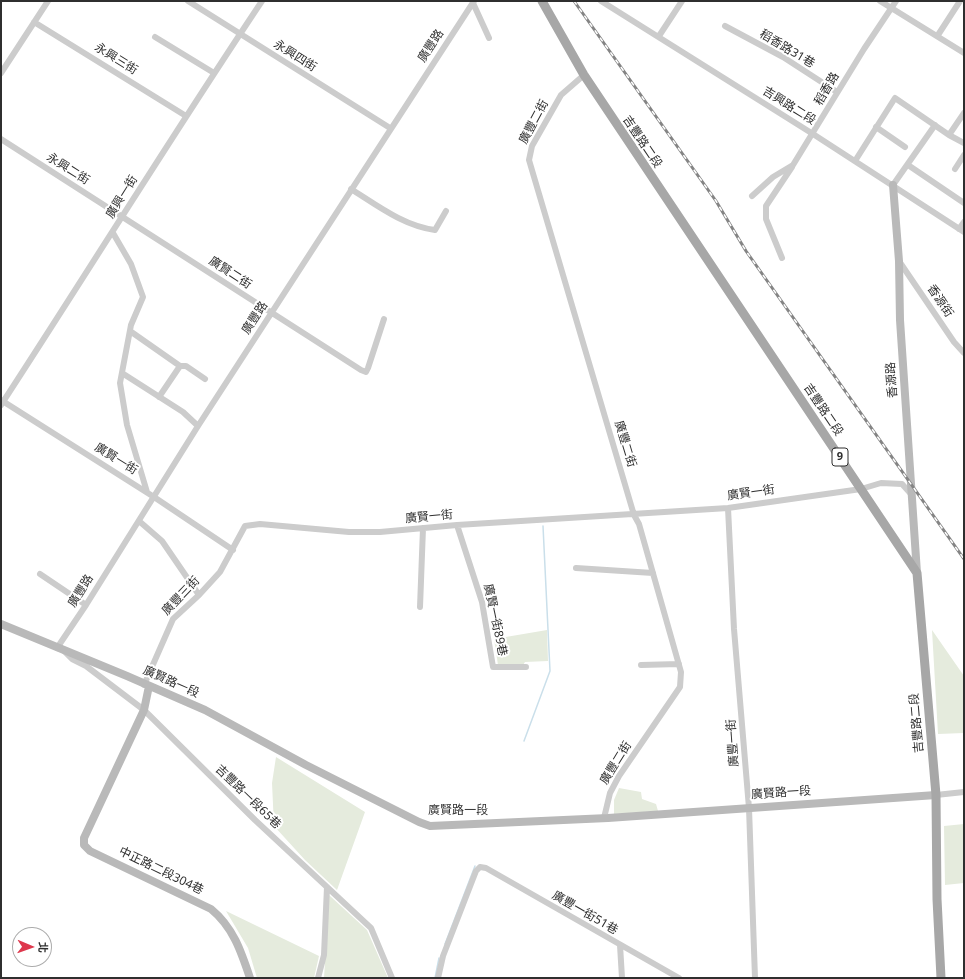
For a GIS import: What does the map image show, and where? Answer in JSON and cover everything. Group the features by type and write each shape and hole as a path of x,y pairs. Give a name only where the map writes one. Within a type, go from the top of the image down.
{"main road":[{"name":"吉豐路二段","path":"542,1 584,76 917,574 936,795 937,899 941,978"}],"street":[{"path":"1,73 48,1"},
{"name":"永興四街","path":"188,1 390,128"},
{"name":"廣興一街","path":"2,402 113,233 186,116 262,1"},
{"name":"吉興路二段","path":"601,1 659,36 962,230"},
{"path":"659,36 682,1"},
{"path":"880,1 938,35 964,53"},
{"name":"稻香路","path":"752,196 773,177 793,165 837,92 896,1"},
{"path":"938,35 960,1"},
{"path":"473,2 490,38"},
{"name":"廣豐路","path":"61,649 86,605 198,426 473,2"},
{"name":"永興三街","path":"34,22 186,116"},
{"name":"稻香路31巷","path":"725,26 783,57 837,92"},
{"path":"155,37 214,73"},
{"name":"廣豐二街","path":"584,76 561,95 532,146 529,160 634,515 639,524 681,672 680,687 619,776 610,793 604,818"},
{"path":"855,161 895,98 949,135 964,143"},
{"path":"949,135 963,116"},
{"path":"893,186 935,125"},
{"path":"876,127 905,147"},
{"name":"永興二街","path":"1,139 123,217"},
{"path":"955,169 964,155"},
{"path":"782,258 766,220 766,206 793,165"},
{"path":"908,165 964,203"},
{"name":"香源路","path":"893,186 899,260 900,320 917,574"},
{"path":"351,190 406,222 423,228 435,230 446,211"},
{"name":"廣賢二街","path":"123,217 271,313 366,372 384,319"},
{"path":"962,230 964,222"},
{"path":"113,233 131,264 144,297 134,316 120,383 124,411 147,492"},
{"name":"香源街","path":"899,260 954,342 964,353"},
{"path":"130,331 180,366 186,366 205,379"},
{"path":"158,397 180,366"},
{"path":"122,373 184,412 198,426"},
{"name":"廣賢一街","path":"2,402 147,492 233,550 245,526 260,524 360,533 457,525 728,508 861,489 881,482 902,484 911,494"},
{"name":"廣豐一街","path":"728,508 734,629 749,808 755,978"},
{"path":"139,521 162,541 199,595"},
{"name":"廣賢一街89巷","path":"457,525 482,602 494,667 526,667"},
{"path":"420,607 423,528"},
{"name":"廣豐三街","path":"106,789 144,710 147,685 173,619 199,595 220,572 233,550"},
{"path":"576,568 653,573"},
{"path":"40,574 86,605"},
{"name":"廣賢路一段","path":"1,624 127,676 221,718 313,769 418,822 430,826 604,818 936,795"},
{"name":"吉豐路一段65巷","path":"61,649 72,659 86,666 144,710 255,820 371,928 392,978"},
{"path":"641,665 679,664"},
{"name":"中正路二段304巷","path":"106,789 84,838 84,844 90,851 211,909 221,917 231,931 240,948 250,978"},
{"path":"936,795 964,792"},
{"name":"廣豐一街51巷","path":"438,978 443,956 476,871 480,867 486,868 679,978"},
{"path":"318,978 324,955 327,887"},
{"path":"620,945 622,978"}],"shaded area":[{"path":"547,630 548,661 525,662 523,665 498,665 494,639"},
{"path":"932,630 964,676 964,733 938,734"},
{"path":"276,757 365,812 337,890 305,860 274,826 272,783"},
{"path":"619,788 641,792 642,799 656,804 658,811 614,814 614,800"},
{"path":"964,824 964,883 945,885 944,826"},
{"path":"329,895 367,930 388,978 324,978"},
{"path":"226,911 319,956 314,978 257,978 248,948"}],"waterway":[{"path":"524,741 550,671 543,526"},
{"path":"445,944 475,866"},
{"path":"435,978 439,958"}],"railway":[{"path":"574,1 716,201 746,251 964,559"}]}
